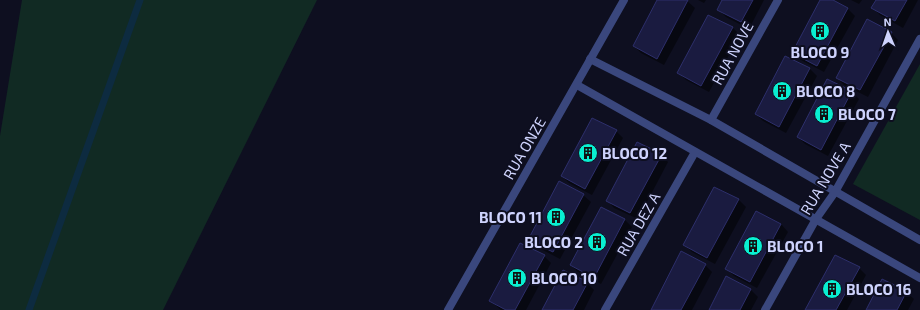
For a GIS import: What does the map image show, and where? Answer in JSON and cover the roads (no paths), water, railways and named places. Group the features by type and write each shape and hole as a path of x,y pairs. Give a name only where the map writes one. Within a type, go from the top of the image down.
{"street":[{"name":"RUA ONZE","path":"448,310 624,0"},
{"name":"RUA NOVE","path":"711,120 778,0"},
{"name":"RUA NOVE A","path":"765,310 816,219 835,192 920,39"},
{"path":"590,59 711,120 920,240"},
{"path":"577,85 920,278"},
{"name":"RUA DEZ A","path":"606,310 695,152"}],"waterway":[{"path":"29,310 140,0"}],"place":[{"name":"BLOCO 9","path":"820,31"},
{"name":"BLOCO 8","path":"782,91"},
{"name":"BLOCO 7","path":"824,114"},
{"name":"BLOCO 12","path":"588,153"},
{"name":"BLOCO 11","path":"556,217"},
{"name":"BLOCO 2","path":"597,242"},
{"name":"BLOCO 1","path":"753,246"},
{"name":"BLOCO 10","path":"517,278"},
{"name":"BLOCO 16","path":"832,289"}]}
